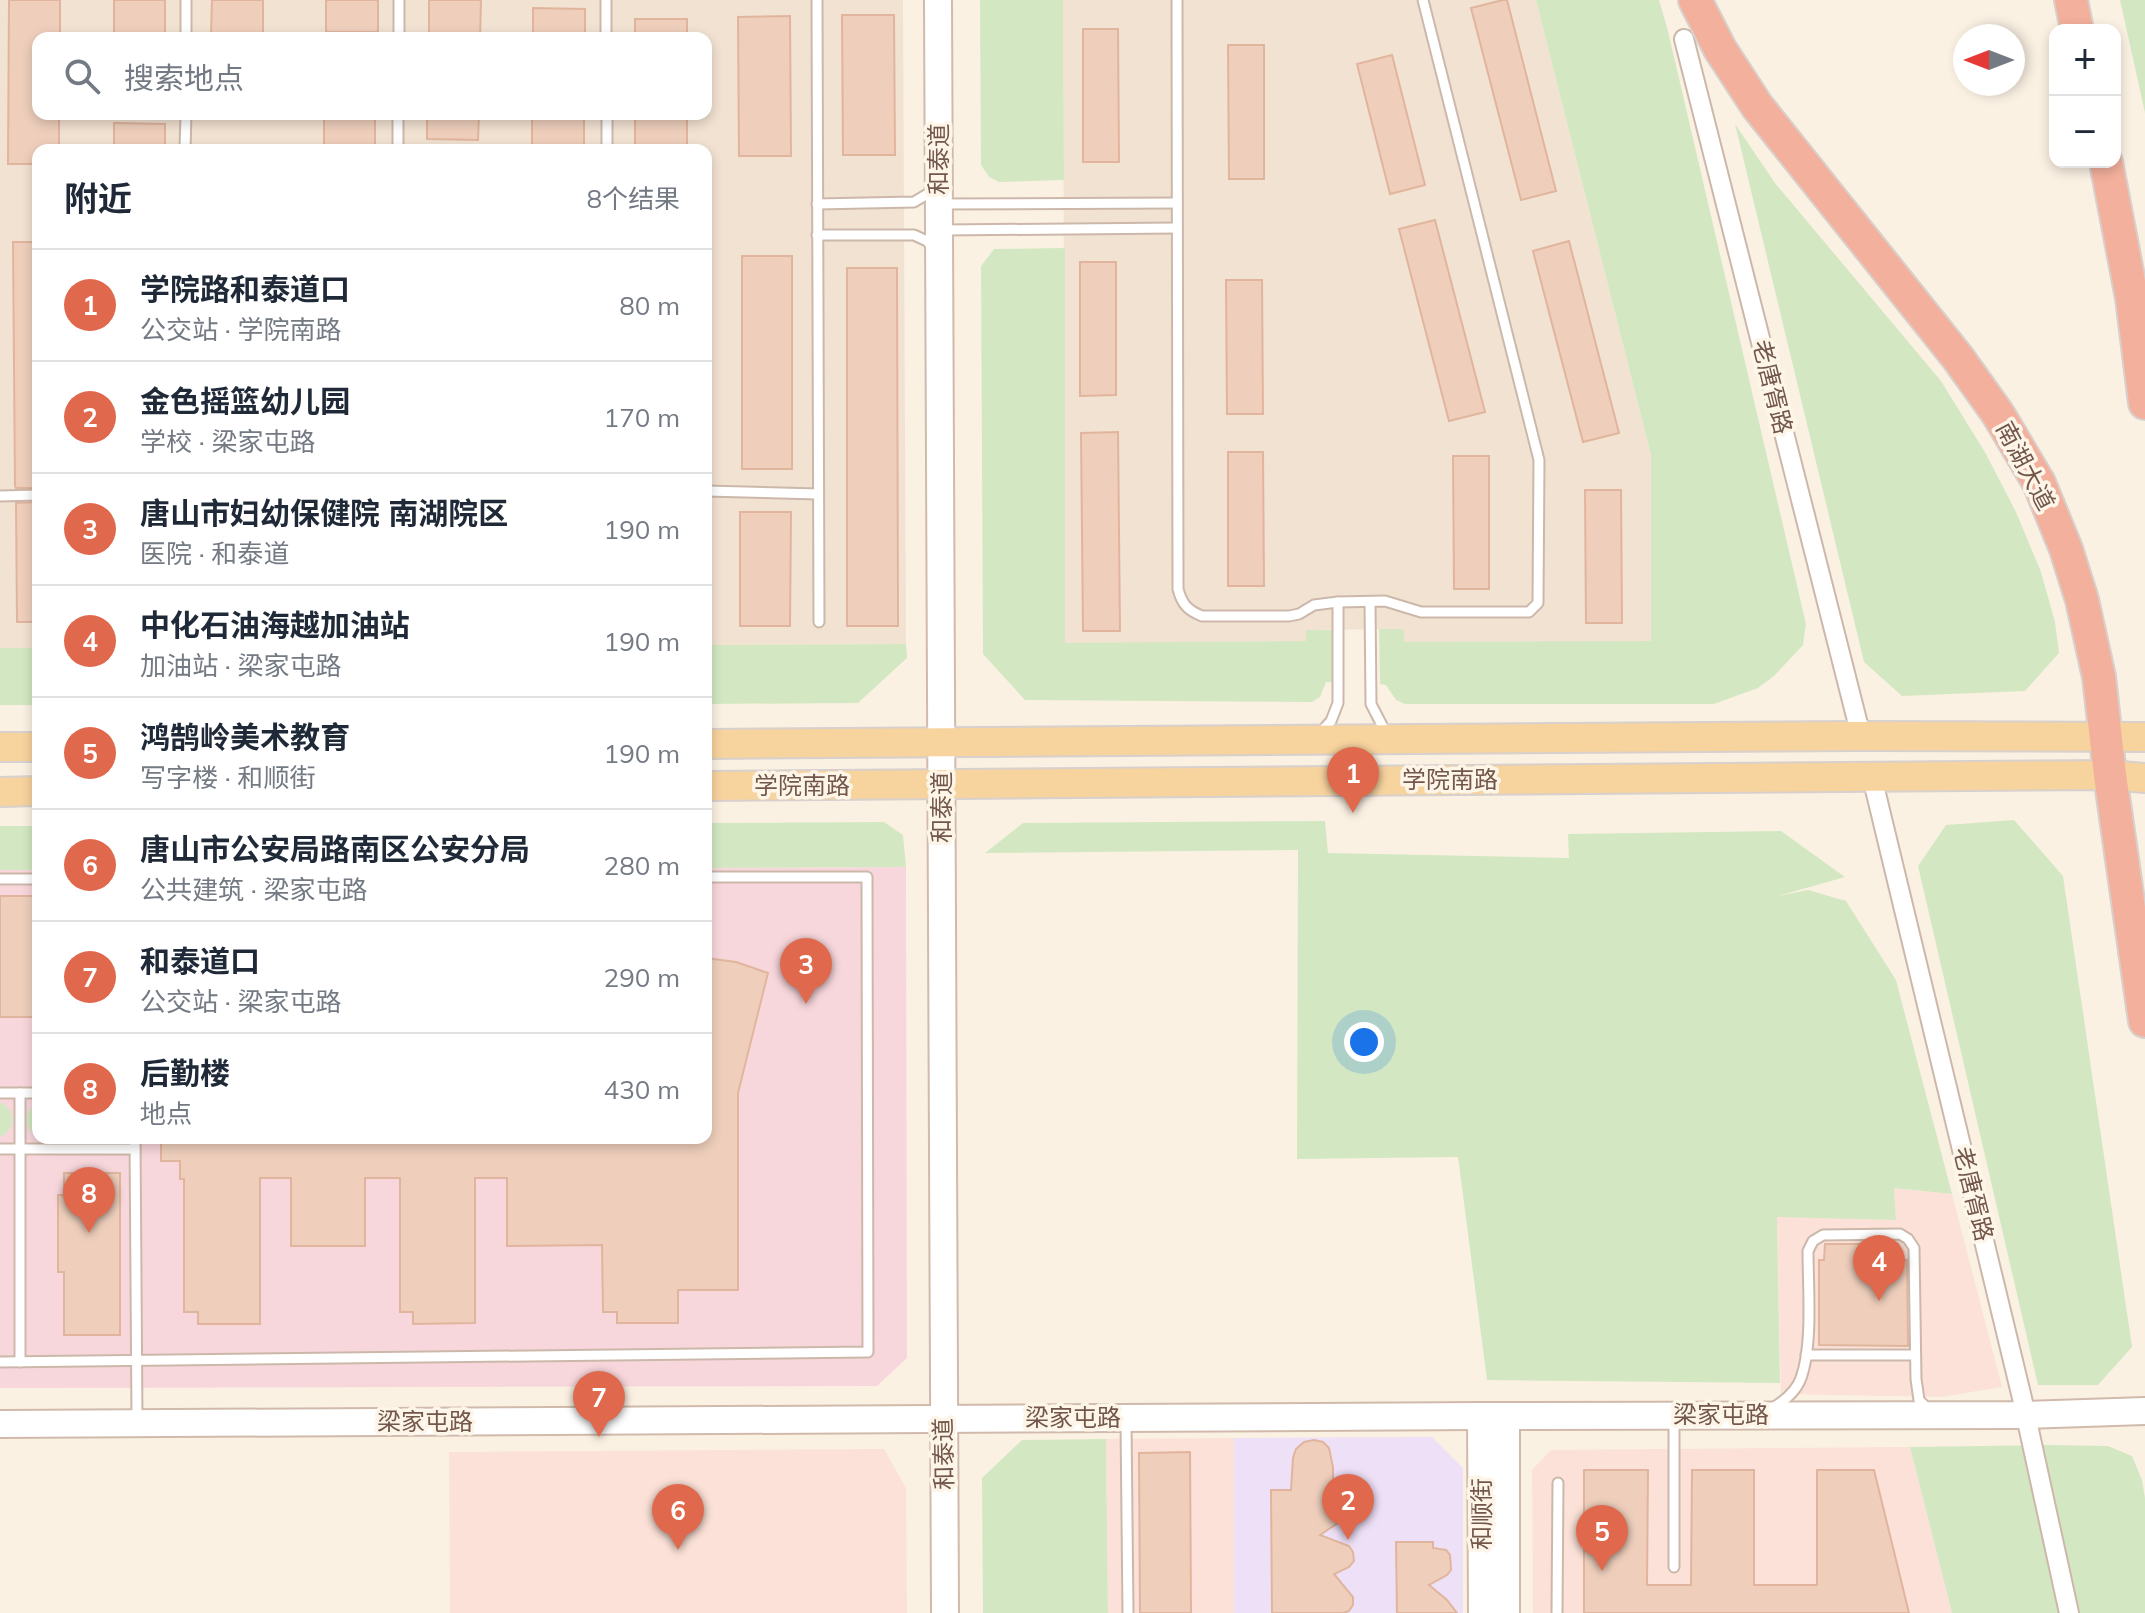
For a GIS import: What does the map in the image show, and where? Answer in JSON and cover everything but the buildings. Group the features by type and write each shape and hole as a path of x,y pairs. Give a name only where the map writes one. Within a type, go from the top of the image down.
{"highway":[{"name":"南湖大道","path":"1695,0 1720,49 1757,106 1958,358 1998,414 2039,483 2066,549 2082,600 2099,677 2145,1021"},
{"path":"2071,0 2076,24"},
{"path":"2107,168 2132,298 2145,403"}],"main road":[{"name":"学院南路","path":"712,744 2145,737"},
{"path":"0,747 32,747"},
{"name":"学院南路","path":"712,786 2110,775 2145,778"},
{"path":"0,792 32,791"}],"street":[{"name":"和泰道","path":"938,0 945,1613"},
{"name":"老唐胥路","path":"1684,39 1861,736"},
{"name":"老唐胥路","path":"1872,777 2026,1415 2069,1613"},
{"name":"梁家屯路","path":"0,1424 2026,1415 2145,1411"},
{"name":"和顺街","path":"1482,1613 1494,1416"},
{"name":"和顺街","path":"1494,1416 1506,1613"}],"lane":[{"path":"186,0 186,32"},
{"path":"399,0 399,32"},
{"path":"606,0 606,32"},
{"path":"817,0 819,622"},
{"path":"1177,0 1178,589 1182,604 1202,616 1289,616 1314,605 1385,601 1421,612 1529,612 1538,603 1539,460 1423,0"},
{"path":"185,144 186,120"},
{"path":"398,120 398,144"},
{"path":"607,120 607,144"},
{"path":"817,204 914,202 929,195 939,219"},
{"path":"939,219 1177,203"},
{"path":"939,219 1177,228"},
{"path":"817,235 914,235 927,241 939,219"},
{"path":"712,491 818,494"},
{"path":"0,496 32,495"},
{"path":"1313,740 1331,721 1338,703 1338,602"},
{"path":"1370,602 1371,704 1390,739"},
{"path":"0,1362 868,1352 867,877 712,877"},
{"path":"0,879 32,879"},
{"path":"0,1093 32,1093"},
{"path":"20,1093 20,1362"},
{"path":"135,1144 137,1423"},
{"path":"0,1149 135,1149"},
{"path":"1761,1415 1785,1400 1801,1380 1806,1355 1808,1251 1813,1241 1823,1235 1900,1234 1914,1248 1912,1301 1916,1379 1919,1400 1932,1415"},
{"path":"1807,1302 1819,1301"},
{"path":"1806,1355 1915,1355"},
{"path":"1674,1415 1674,1567"},
{"path":"1126,1418 1128,1613"},
{"path":"1557,1613 1558,1483"}],"shaded area":[{"path":"0,0 903,0 906,644 712,645 712,144 32,144 32,648 0,648"},
{"path":"1063,0 1536,0 1651,455 1651,642 1404,642 1403,629 1307,630 1307,641 1065,644"},
{"path":"906,867 907,1358 877,1386 0,1388 0,870 32,870 32,1144 712,1144 712,868"},
{"path":"1894,1188 1952,1194 2002,1387 1941,1397 1781,1394 1777,1216 1896,1220"},
{"path":"1432,1437 1463,1468 1463,1613 1234,1613 1234,1438"},
{"path":"1234,1438 1234,1613 1108,1613 1106,1439"},
{"path":"1910,1447 1952,1613 1533,1613 1532,1470 1551,1450"},
{"path":"884,1449 906,1488 907,1613 450,1613 449,1452"}],"green space":[{"path":"980,0 1063,0 1064,180 999,182 989,177 981,165"},
{"path":"1536,0 1659,0 1668,31 1806,624 1803,645 1774,676 1758,688 1714,704 1405,704 1396,700 1386,685 1380,684 1379,629 1404,629 1404,642 1651,641 1651,455"},
{"path":"2120,0 2145,0 2145,113"},
{"path":"1735,124 1775,183 1941,381 1986,454 2016,512 2041,572 2055,622 2059,653 2025,691 1902,696 1864,662"},
{"path":"1065,248 1065,643 1306,641 1306,630 1333,630 1332,682 1326,682 1320,697 1312,702 1025,700 983,654 981,266 994,249"},
{"path":"906,644 907,658 858,703 712,704 712,645"},
{"path":"0,648 32,648 32,705 0,705"},
{"path":"2014,820 2063,876 2132,1347 2098,1385 2038,1385 1918,866 1946,825"},
{"path":"1325,821 1328,853 1569,858 1568,834 1781,831 1845,877 1778,896 1808,890 1846,901 1896,980 1952,1194 1894,1188 1896,1220 1777,1217 1780,1383 1487,1380 1458,1157 1297,1159 1298,850 985,853 1023,823"},
{"path":"884,822 903,835 906,867 712,868 712,823"},
{"path":"0,826 32,826 32,870 0,870"},
{"path":"0,1102 10,1110 13,1120 10,1129 0,1137"},
{"path":"32,1107 32,1132 27,1124"},
{"path":"1106,1439 1108,1613 983,1613 982,1478 1022,1440"},
{"path":"2108,1446 2132,1456 2142,1480 2145,1498 2145,1613 1952,1613 1910,1447"}],"place":[{"name":"学院路和泰道口","path":"1353,813"},
{"name":"唐山市妇幼保健院 南湖院区","path":"806,1004"},
{"name":"后勤楼","path":"89,1233"},
{"name":"中化石油海越加油站","path":"1879,1301"},
{"name":"和泰道口","path":"599,1437"},
{"name":"金色摇篮幼儿园","path":"1348,1540"},
{"name":"唐山市公安局路南区公安分局","path":"678,1550"},
{"name":"鸿鹄岭美术教育","path":"1602,1571"}]}
